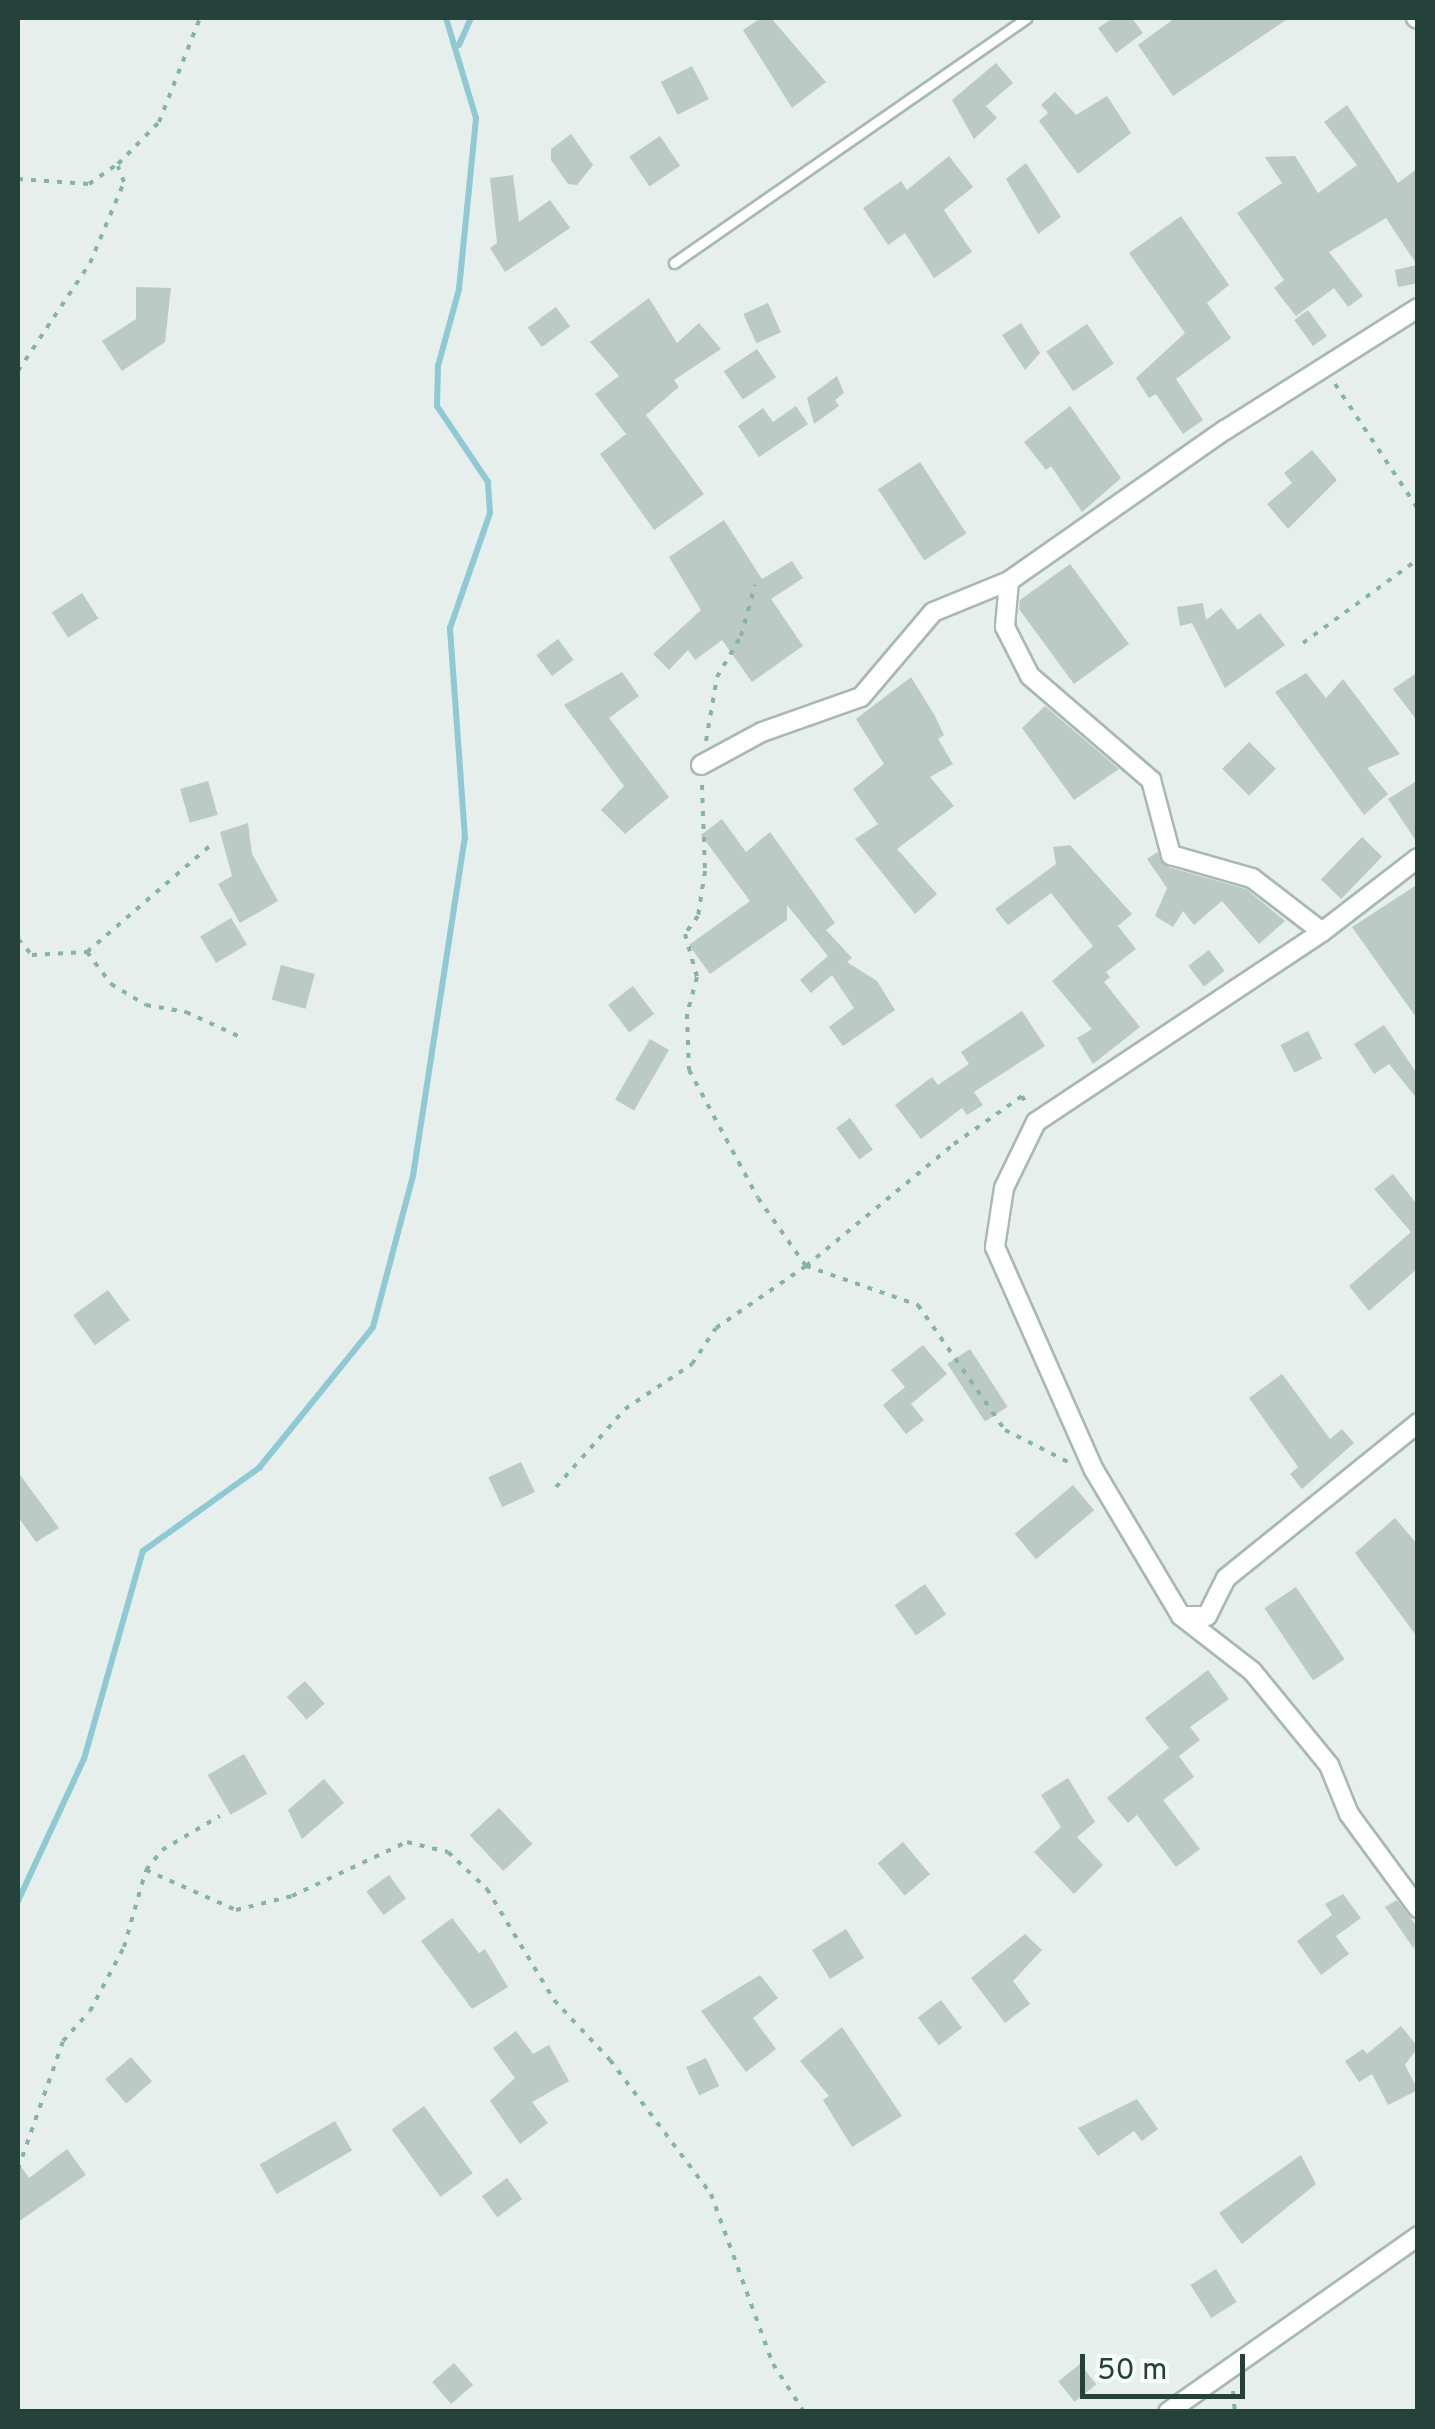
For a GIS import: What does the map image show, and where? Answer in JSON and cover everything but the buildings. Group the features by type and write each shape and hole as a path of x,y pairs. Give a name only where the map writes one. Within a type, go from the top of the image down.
{"street":[{"path":"702,765 762,732 861,697 932,612 1009,581 1325,366 1418,308"},
{"path":"1009,581 1005,627 1030,676 1151,780 1170,854 1252,878 1322,932"},
{"path":"1418,858 1322,932 1036,1122 1004,1188 995,1247 1094,1470 1181,1616 1252,1672 1329,1765 1348,1814 1418,1908"},
{"path":"1181,1616 1207,1616 1226,1578 1418,1423"},
{"path":"1168,2412 1418,2236"}],"lane":[{"path":"674,263 1026,18"}],"path":[{"path":"18,179 89,184 118,164 159,122 200,18"},
{"path":"18,370 90,263 124,182 118,164"},
{"path":"1325,366 1418,509"},
{"path":"1304,643 1418,559"},
{"path":"754,586 741,636 717,676 702,765 705,872 698,916 685,934 697,977 687,1014 688,1070 758,1198 806,1266 918,1305 1005,1430 1060,1461 1094,1470"},
{"path":"18,939 32,954 87,952 211,844"},
{"path":"87,952 111,984 146,1005 186,1012 240,1037"},
{"path":"556,1488 626,1410 692,1364 716,1328 806,1266 900,1183 1022,1096 1036,1122"},
{"path":"18,2169 63,2041 90,2011 124,1947 146,1870 162,1850 220,1816"},
{"path":"146,1870 236,1910 292,1896 407,1842 448,1852 488,1888 554,2000 610,2060 711,2194 773,2364 804,2412"}],"waterway":[{"path":"18,1901 84,1759 143,1551 259,1468 373,1327 413,1176 465,838 450,628 490,513 488,482 437,406 438,366 459,289 476,118 446,18"},
{"path":"459,45 471,18"}]}
